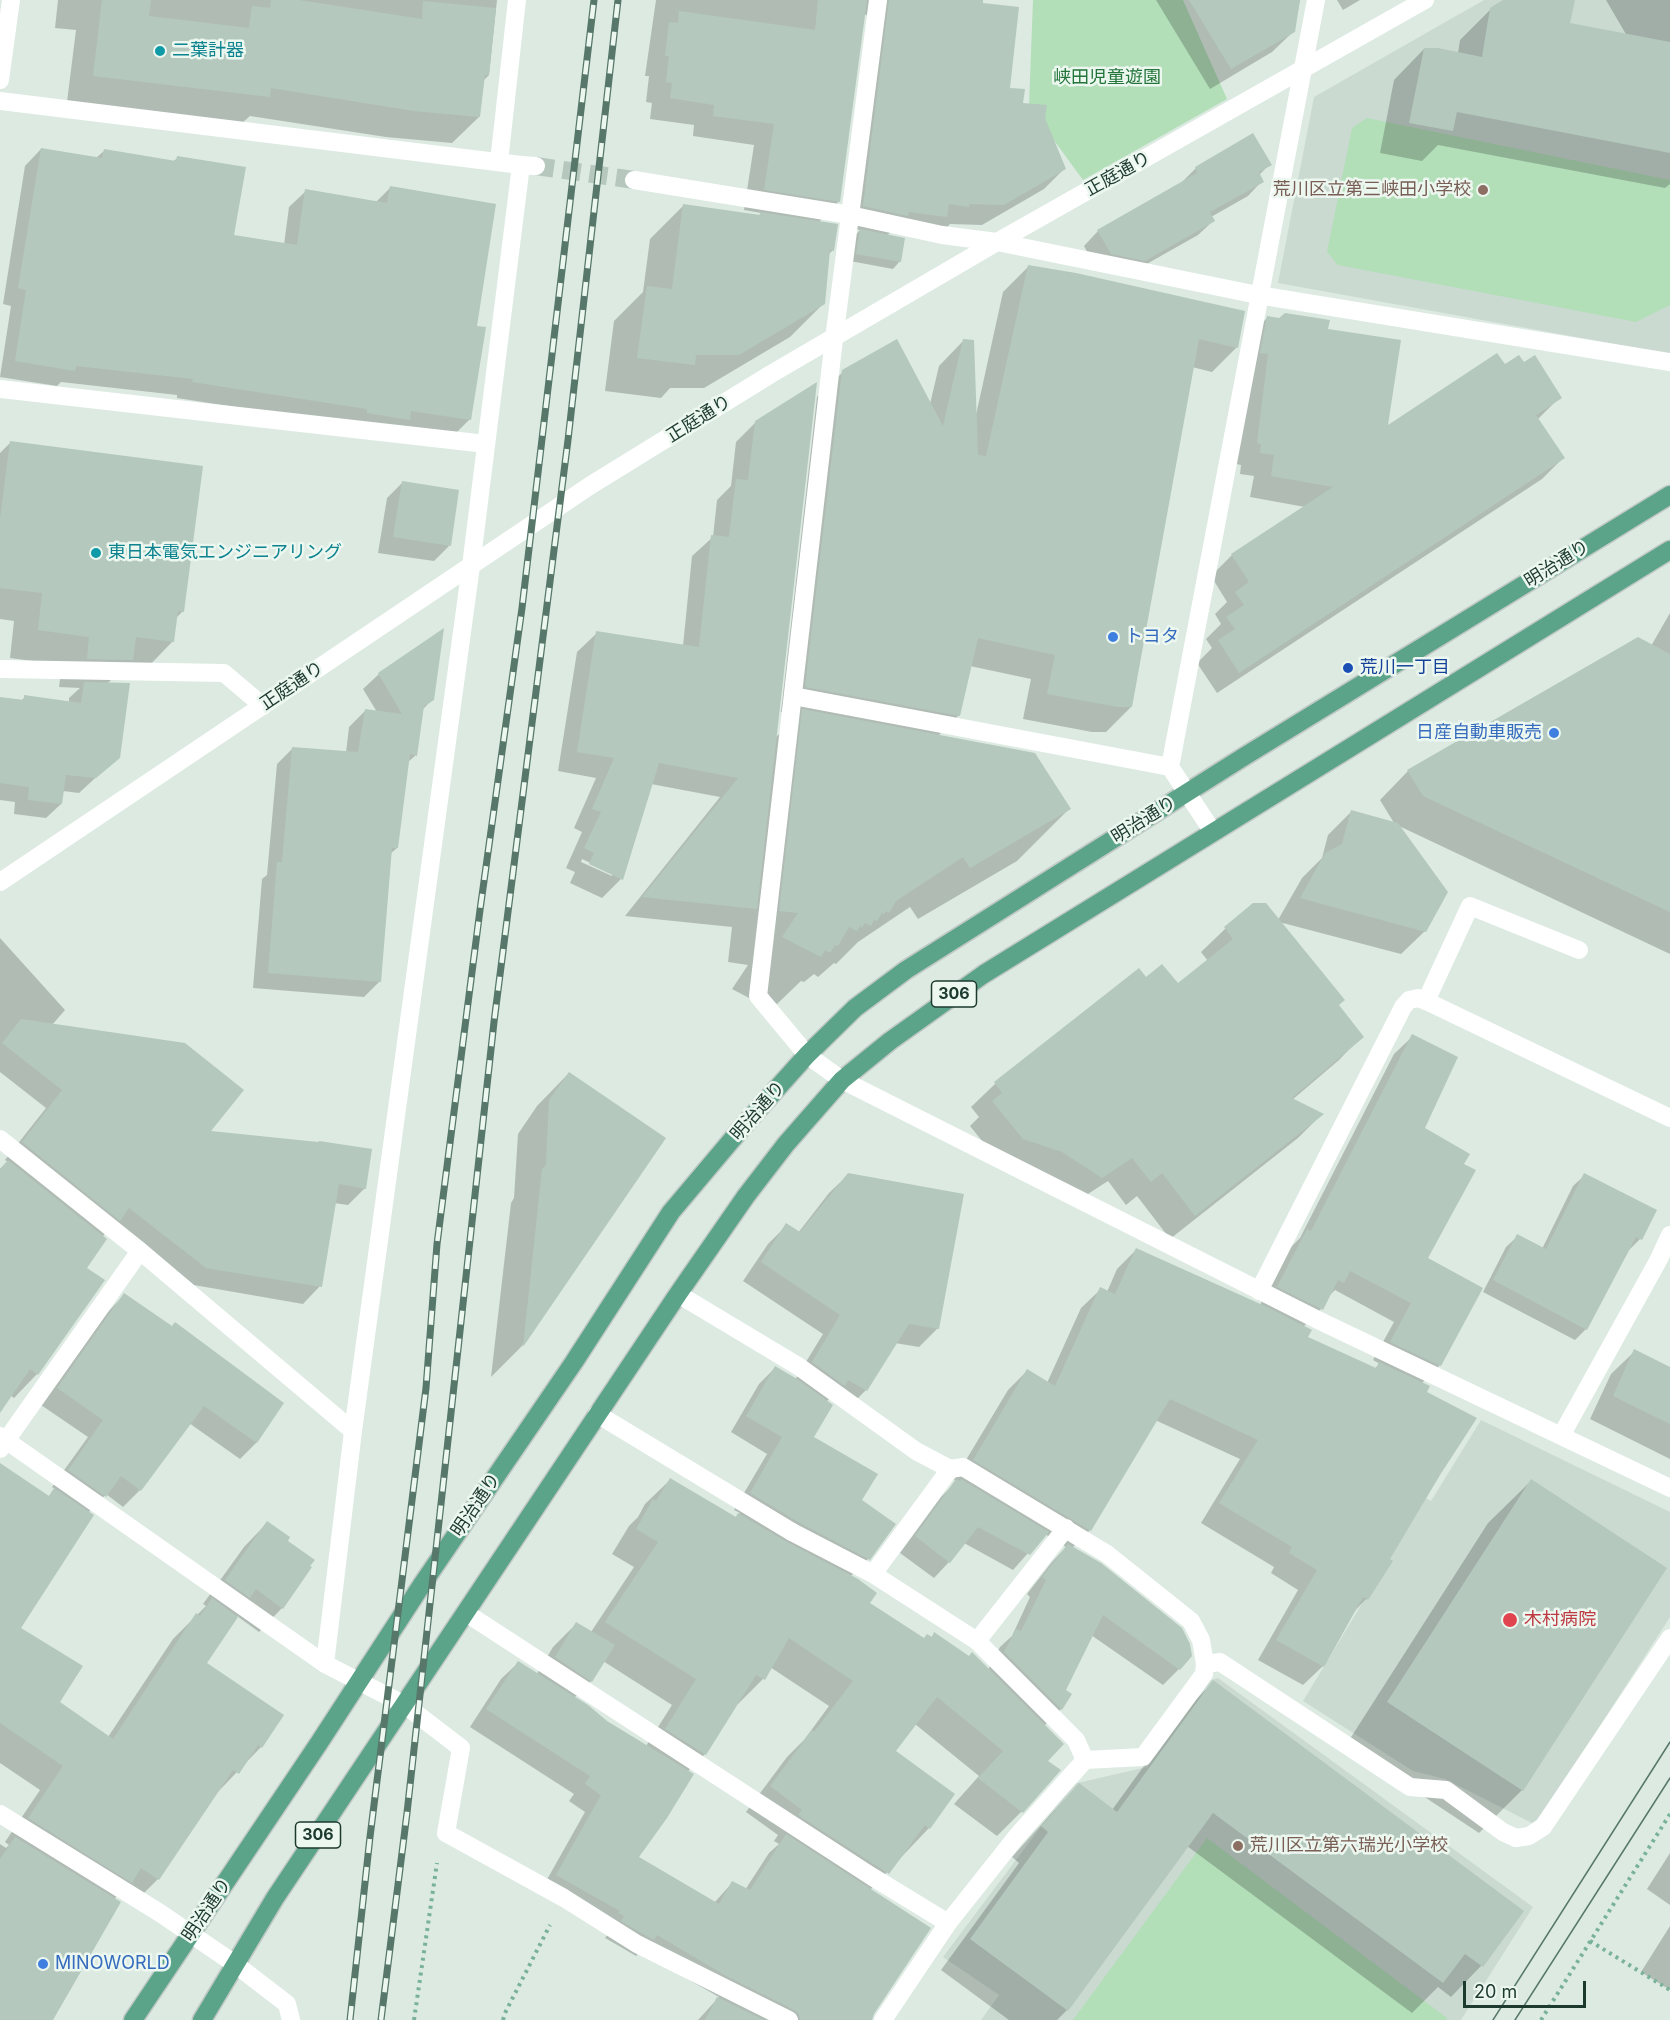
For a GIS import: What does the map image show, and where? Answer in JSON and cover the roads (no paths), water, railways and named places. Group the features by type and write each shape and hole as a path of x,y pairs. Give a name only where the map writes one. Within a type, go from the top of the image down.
{"main road":[{"name":"明治通り","path":"133,2020 423,1583 574,1362 671,1212 807,1055 855,1008 906,970 1187,792 1670,495"},
{"name":"306","path":"202,2020 275,1898 678,1294 746,1196 786,1144 842,1080 898,1034 984,974 1670,550"}],"street":[{"path":"0,80 10,0"},
{"path":"499,162 517,0"},
{"path":"878,0 834,339 758,996 807,1055 842,1080 1260,1291 1670,1488"},
{"path":"1213,832 1170,767 1258,295 1316,0"},
{"name":"正庭通り","path":"0,882 591,485 771,374 997,242 1425,0"},
{"path":"0,101 528,165 486,444 353,1431 325,1664"},
{"path":"634,180 850,214 942,235 997,242 1258,295 1670,363"},
{"path":"0,389 486,444"},
{"path":"0,669 224,673 263,706"},
{"path":"793,696 1170,767"},
{"path":"1426,1001 1470,906 1579,950"},
{"path":"1260,1291 1403,1007 1409,1000 1418,998 1426,1001 1670,1118"},
{"path":"0,1139 140,1251 353,1431"},
{"path":"1561,1437 1670,1235"},
{"path":"140,1251 2,1442 325,1664 405,1706 461,1748 446,1833 564,1898 637,1944 789,2020"},
{"path":"678,1294 798,1366 916,1451 950,1469 963,1467 1107,1554 1191,1621 1201,1640 1205,1664 1204,1674 1143,1757 1085,1761 1017,1836 948,1923 883,2020"},
{"path":"597,1414 792,1532 873,1574 977,1641 1076,1740 1085,1761"},
{"path":"873,1574 950,1469"},
{"path":"977,1641 1066,1528"},
{"path":"466,1613 871,1876 948,1923"},
{"path":"1205,1664 1220,1662 1410,1787 1446,1790 1503,1832 1516,1838 1529,1836 1544,1827 1670,1638"},
{"path":"0,1814 192,1934 235,1964 287,2004 291,2020"}],"tunnel":[{"path":"536,166 634,180"}],"tram line":[{"path":"1493,2020 1670,1742"},
{"path":"1515,2020 1670,1778"}],"railway":[{"path":"350,2020 370,1837 426,1388 437,1244 522,608 594,0"},
{"path":"381,2020 407,1813 494,1022 568,440 618,0"}],"place":[{"name":"二葉計器","path":"160,51"},
{"name":"荒川区立第三峡田小学校","path":"1483,190"},
{"name":"東日本電気エンジニアリング","path":"96,553"},
{"name":"トヨタ","path":"1113,637"},
{"name":"荒川一丁目","path":"1348,668"},
{"name":"日産自動車販売","path":"1554,733"},
{"name":"木村病院","path":"1510,1620"},
{"name":"荒川区立第六瑞光小学校","path":"1238,1846"},
{"name":"MINOWORLD","path":"43,1964"}],"park label":[{"name":"峡田児童遊園","path":"1107,78"}]}
